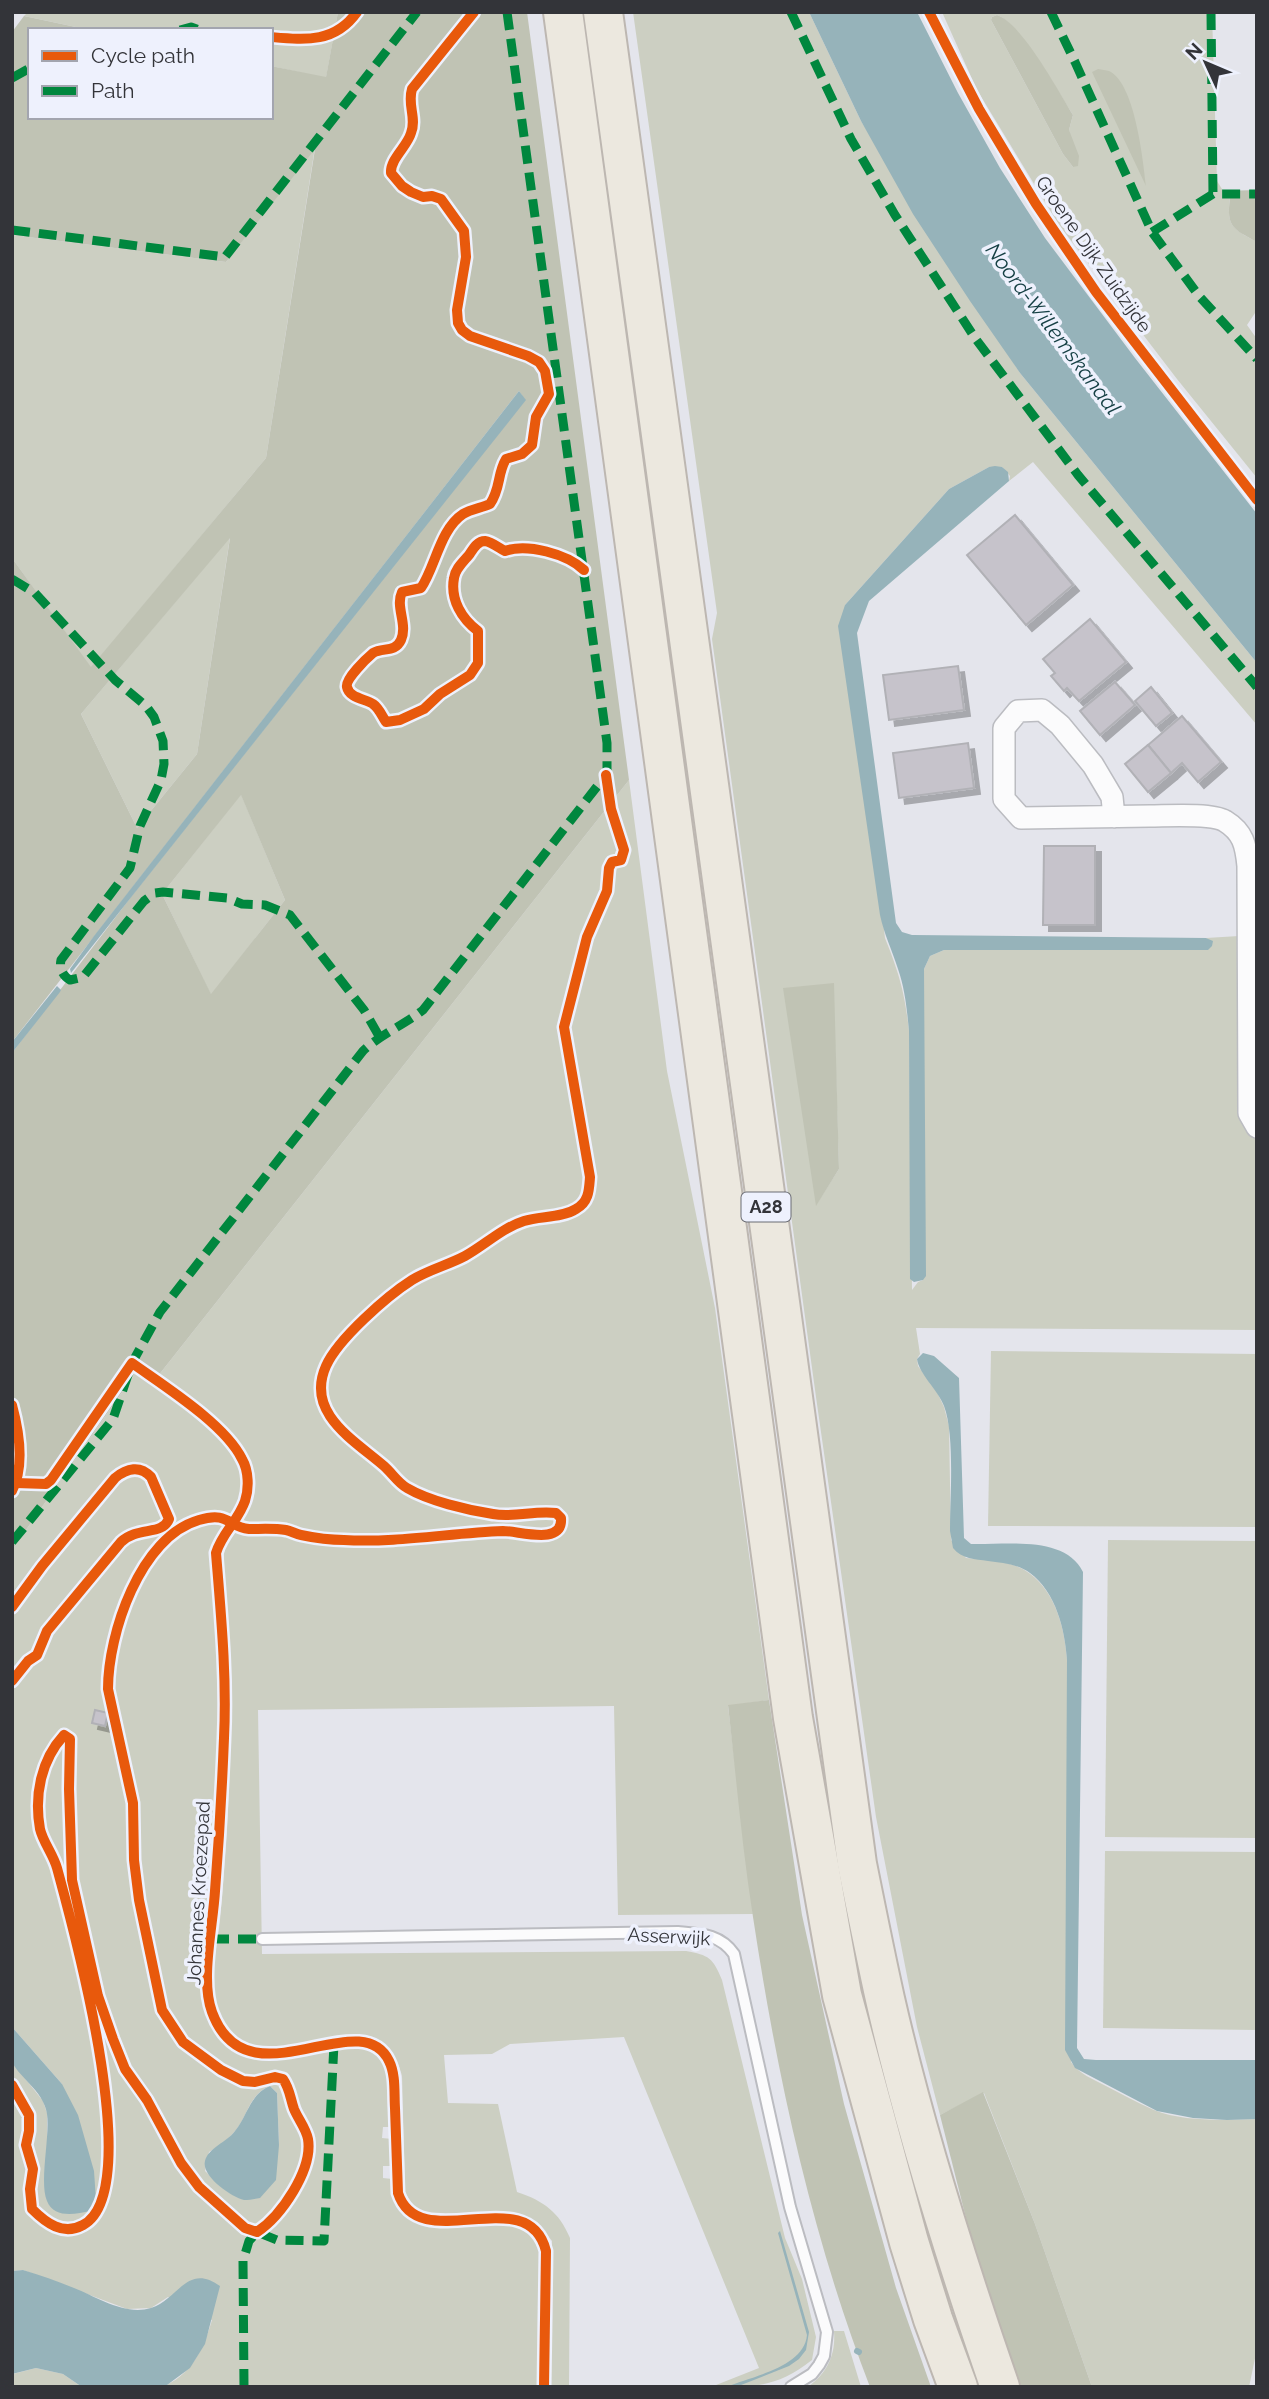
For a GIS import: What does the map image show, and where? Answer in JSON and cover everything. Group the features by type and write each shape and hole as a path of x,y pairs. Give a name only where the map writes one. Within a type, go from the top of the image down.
{"highway":[{"name":"A28","path":"563,12 793,1718 842,1995 909,2242 958,2387"},
{"name":"A28","path":"603,12 857,1864 885,2000 918,2128 957,2263 1000,2387"}],"street":[{"path":"1114,817 1112,797 1093,765 1060,725 1042,710 1018,711 1004,728 1004,799 1021,818 1114,817 1187,816 1221,819 1237,829 1246,843 1249,1113 1257,1127"}],"lane":[{"name":"Asserwijk","path":"262,1940 678,1932 721,1939 734,1954 790,2207 827,2332 824,2356 819,2365 812,2374 790,2387"}],"shaded area":[{"path":"28,12 338,12 326,78 273,66 273,28 81,28 24,16"},
{"path":"633,12 809,12 861,121 1020,373 1257,663 1257,725 1033,462 1009,481 1010,476 1002,467 989,467 949,489 845,605 885,938 901,983 909,1031 912,1290 923,1280 924,969 930,956 944,950 1213,942 1206,938 1239,936 1237,1098 1241,1121 1257,1141 1257,1330 916,1328 920,1354 917,1359 918,1366 936,1390 949,1426 951,1540 966,1558 1007,1563 1029,1573 1046,1590 1057,1612 1064,1636 1067,1660 1071,2062 1091,2078 1165,2114 1205,2119 1257,2119 1257,2349 1249,2387 1092,2387 1035,2224 984,2093 940,2115 917,2027 876,1817 712,639 717,613","holes":["833,983 839,1169 816,1205"]},
{"path":"942,12 1212,12 1217,181 1230,198 1229,215 1233,226 1257,242 1257,310 1247,325 1257,339 1257,478 1059,225 977,90","holes":["997,15 1006,20 1038,59 1073,115 1069,130 1073,167 1063,154 991,20"]},
{"path":"315,147 266,458 91,668 12,558 12,235 226,262"},
{"path":"230,537 197,754 137,828 81,714"},
{"path":"629,780 667,1071 715,1308 769,1700 728,1706 753,1914 618,1915 614,1706 258,1710 262,1954 686,1951 709,1959 722,1980 785,2238 802,2279 816,2337 812,2360 776,2381 752,2386 711,2387 759,2368 624,2037 510,2044 492,2054 444,2055 448,2103 498,2104 517,2192 535,2199 556,2214 570,2238 569,2387 550,2387 552,2241 538,2223 524,2216 428,2215 412,2203 405,2192 402,2076 390,2051 366,2035 266,2050 239,2041 222,2023 213,1983 229,1782 228,1655 223,1566 231,1533 254,1496 254,1472 249,1457 228,1430 158,1376"},
{"path":"241,794 285,900 211,995 162,894"},
{"path":"991,1351 1257,1354 1257,1527 988,1526"},
{"path":"137,1371 206,1423 223,1439 235,1457 243,1475 243,1493 237,1509 219,1535 213,1550 220,1747 213,1868 202,1975 206,2010 219,2038 248,2057 270,2059 341,2047 362,2047 378,2053 390,2068 394,2089 393,2127 383,2127 382,2138 392,2139 392,2166 383,2166 383,2178 392,2179 403,2210 414,2219 431,2225 520,2225 540,2242 543,2255 541,2387 161,2387 180,2376 195,2360 212,2320 168,2297 151,2308 127,2309 23,2270 12,2271 12,2062 43,2101 47,2113 47,2149 62,2084 12,2027 12,1550","holes":["270,2086 277,2093 279,2145 223,2188 205,2171 209,2152 236,2130 258,2094"]},
{"path":"1108,1540 1257,1541 1257,1838 1105,1837"},
{"path":"1105,1851 1257,1852 1257,2030 1103,2028"},
{"path":"834,2331 844,2331 861,2387 808,2387 829,2363"},
{"path":"36,2368 63,2374 82,2387 12,2387 13,2374"}],"green space":[{"path":"338,12 527,12 629,780 158,1376 141,1365 12,1550 12,1053 134,893 525,400 519,391 12,1042 12,558 91,667 266,458 315,149 226,262 12,235 12,32 24,16 81,28 28,28 28,119 273,119 273,66 326,77","holes":["230,538 197,754 137,828 81,714","241,795 285,900 211,994 162,894"]},
{"path":"997,15 1007,20 1028,44 1073,115 1069,130 1079,156 1078,166 1073,167 1063,154 991,20"},
{"path":"1098,69 1109,71 1118,78 1125,90 1136,123 1146,186 1092,72"},
{"path":"1257,190 1257,242 1233,226 1229,215 1230,198 1223,191"},
{"path":"834,983 839,1169 816,1206 783,988"},
{"path":"769,1700 802,1915 844,2104 896,2288 931,2387 870,2387 831,2273 785,2096 753,1917 728,1705"},
{"path":"983,2092 1035,2224 1092,2387 1020,2387 968,2226 940,2115"}],"water":[{"name":"Noord-Willemskanaal","path":"809,12 917,12 1000,168 1045,238 1257,514 1257,663 1020,373 970,301 913,214 861,121"},
{"path":"519,391 526,400 71,973 70,969 94,936"},
{"path":"995,466 1008,472 1009,481 869,601 857,633 896,923 902,932 912,935 1206,938 1213,941 1208,950 944,950 930,956 924,969 926,1276 923,1280 914,1282 910,1279 909,1031 904,992 880,915 838,626 845,605 949,489"},
{"path":"57,986 60,992 12,1053 12,1042"},
{"path":"923,1353 934,1356 959,1378 964,1538 971,1544 1033,1544 1049,1547 1074,1560 1083,1572 1077,2048 1084,2059 1096,2060 1257,2060 1257,2119 1193,2118 1157,2111 1075,2068 1065,2050 1067,1660 1064,1636 1053,1601 1030,1573 1010,1564 969,1558 953,1548 950,1531 950,1433 944,1406 918,1365 917,1359"},
{"path":"12,2027 62,2084 78,2115 94,2171 96,2200 90,2211 60,2213 50,2207 47,2201 44,2183 47,2114 41,2098 14,2066 11,2052"},
{"path":"270,2086 277,2093 279,2145 276,2180 260,2198 244,2200 232,2195 212,2179 205,2167 205,2161 210,2152 235,2131 258,2094"},
{"path":"780,2231 809,2332 806,2350 789,2366 736,2387 726,2387 776,2369 797,2355 804,2346 807,2335 778,2233"},
{"path":"23,2270 131,2310 160,2304 191,2280 209,2280 220,2286 205,2344 190,2368 167,2385 82,2387 63,2374 36,2368 12,2374 12,2271"}],"building":[{"path":"1015,515 1073,585 1026,625 967,555"},
{"path":"1090,619 1126,662 1079,701 1067,688 1064,691 1051,676 1055,673 1043,659"},
{"path":"958,666 964,710 889,720 883,675"},
{"path":"1115,682 1135,705 1100,735 1080,711"},
{"path":"1151,687 1172,713 1156,726 1135,701"},
{"path":"1182,716 1221,762 1198,782 1182,763 1171,773 1148,745"},
{"path":"968,743 974,788 899,798 893,753"},
{"path":"1148,745 1171,773 1148,792 1125,764"},
{"path":"1044,846 1095,846 1095,925 1043,925"},
{"path":"95,1710 108,1713 105,1726 92,1723"}],"marked path":[{"path":"12,230 225,257 417,12"},
{"path":"507,12 607,743 607,779"},
{"path":"791,12 851,139 895,215 975,338 1078,475 1257,687"},
{"path":"1051,12 1152,232 1199,296 1257,359"},
{"path":"1211,12 1213,194"},
{"path":"187,28 194,28"},
{"path":"12,78 28,69"},
{"path":"1152,232 1213,194 1257,194"},
{"path":"12,579 35,593 115,680 146,706 154,717 163,741 164,764 161,780 140,826 130,868 61,960 64,974 70,980 83,977 144,901 155,893 227,898 242,904 265,905 290,915 364,1010 379,1036"},
{"path":"12,1542 113,1419 132,1363 160,1312 363,1051 423,1010 606,775"},
{"path":"211,1939 262,1939"},
{"path":"244,2387 243,2261 249,2241 257,2232 277,2240 324,2241 334,2044"}],"cycle path":[{"path":"273,37 319,37 339,29 357,12"},
{"path":"474,12 412,89 413,127 393,163 391,173 411,192 423,197 441,199 464,231 466,257 457,310 458,323 462,330 470,336 539,362 545,371 549,394 536,417 532,445 522,454 506,459 490,504 466,512 455,521 443,539 421,588 402,592 401,640 396,647 373,653 349,679 348,691 375,706 386,722 400,720 424,709 440,694 470,675 478,663 478,631 458,608 453,586 458,569 480,542 488,542 505,551 535,549 568,559 584,570"},
{"name":"Groene Dijk Zuidzijde","path":"929,12 979,109 1036,204 1096,292 1257,500"},
{"path":"12,2085 29,2115 26,2145 33,2169 30,2189 32,2209 55,2226 69,2229 83,2225 101,2202 108,2163 107,2113 100,2056 77,1944 57,1868 41,1834 38,1816 41,1779 50,1755 64,1735 70,1739 72,1880 98,1996 125,2069 147,2100 181,2163 199,2187 245,2228 257,2232 266,2225 285,2204 300,2178 306,2164 308,2139 283,2079 275,2077 255,2082 243,2081 221,2070 183,2042 162,2010 139,1900 134,1860 133,1803 108,1689 114,1642 131,1590 144,1566 160,1546 178,1530 199,1520 217,1517 242,1528 281,1529 317,1538 364,1541 503,1531 539,1535 555,1532 560,1527 561,1518 556,1513 493,1514 448,1504 407,1488 336,1424 322,1398 321,1383 326,1366 341,1343 377,1307 402,1287 418,1276 465,1256 516,1224 570,1212 586,1199 590,1177 564,1027 587,937 607,891 609,868 612,862 621,860 624,850 611,809 606,775"},
{"name":"Johannes Kroezepad","path":"16,1483 46,1484 51,1480 132,1363 208,1419 234,1446 242,1459 248,1480 245,1501 216,1553 225,1715 218,1853 207,1969 212,2012 228,2039 250,2051 276,2053 354,2041 375,2046 389,2061 394,2084 398,2193 410,2211 427,2219 449,2221 497,2218 518,2221 535,2231 546,2251 544,2387"},
{"path":"12,1405 19,1437 20,1460 12,1491"},
{"path":"12,1607 42,1566 115,1478 133,1469 151,1477 169,1519 166,1524 155,1530 135,1534 121,1542 47,1631 37,1655 28,1661 12,1681"}]}
